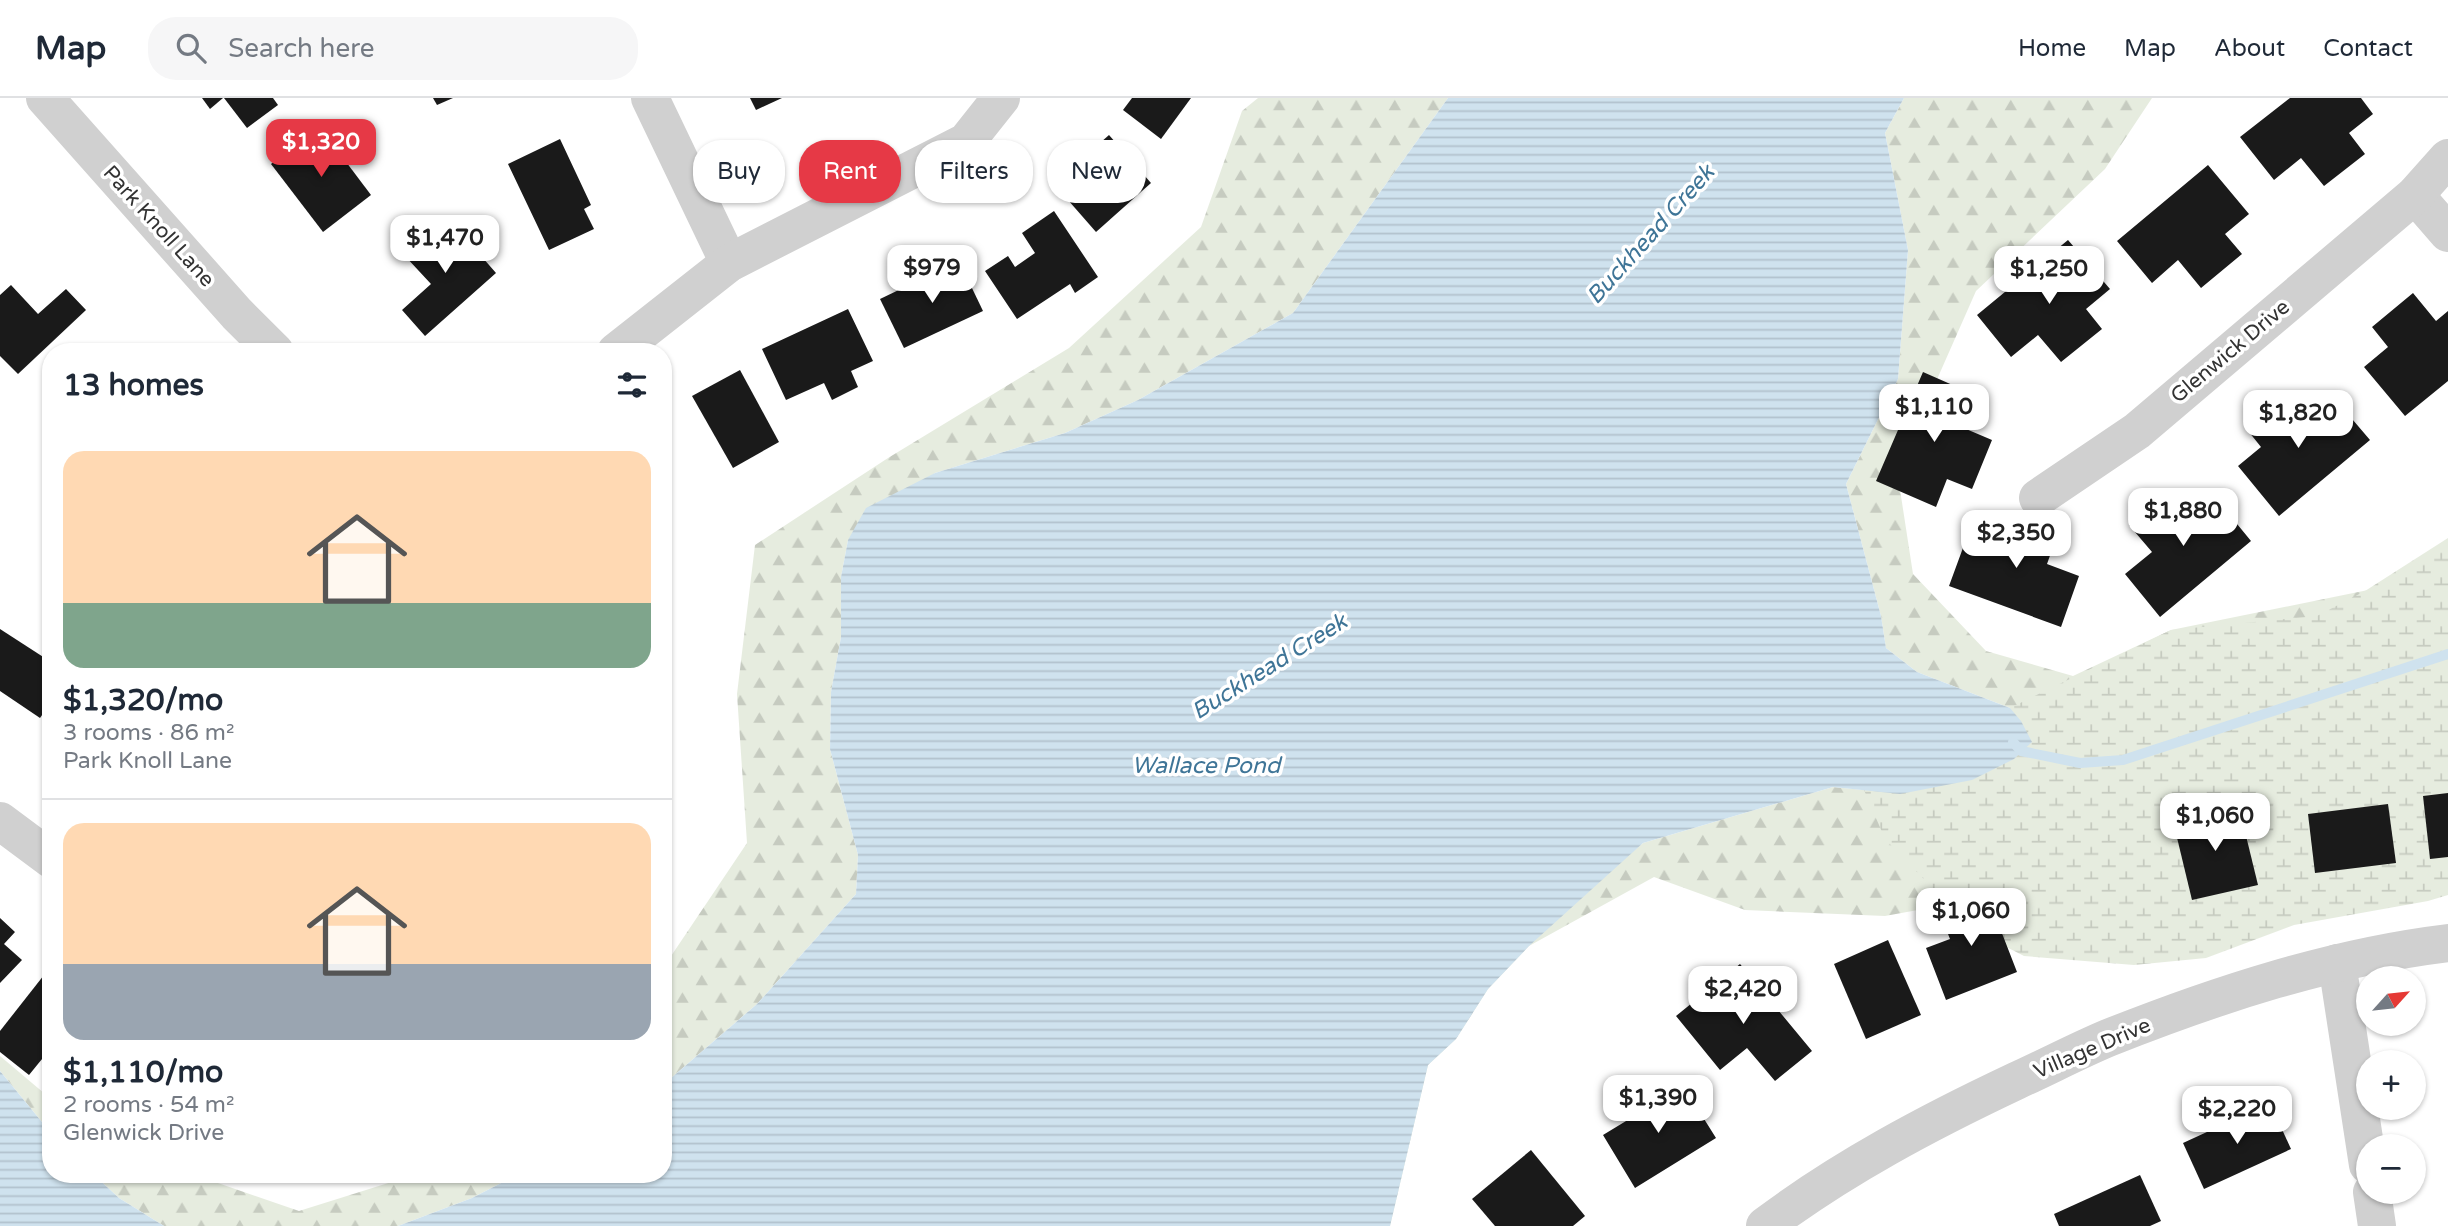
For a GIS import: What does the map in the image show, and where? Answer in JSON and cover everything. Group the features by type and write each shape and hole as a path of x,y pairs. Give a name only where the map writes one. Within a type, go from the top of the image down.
{"street":[{"name":"Park Knoll Lane","path":"45,98 237,314 266,343"},
{"path":"650,98 729,263"},
{"path":"627,343 729,263 966,142 1001,98"},
{"name":"Glenwick Drive","path":"2038,498 2137,430 2416,195 2448,158"},
{"path":"2416,195 2448,233"},
{"path":"0,821 42,852"},
{"name":"Village Drive","path":"1765,1226 1791,1206 1898,1140 2106,1039 2232,993 2337,963 2411,947 2448,943"},
{"path":"2337,963 2363,1134"},
{"path":"2374,1204 2377,1226"}],"green space":[{"path":"1258,98 1448,98 1293,313 1138,400 1065,433 935,473 848,540 841,577 841,637 831,692 830,749 858,855 856,894 757,1004 672,1077 672,955 747,843 737,694 755,545 888,458 1069,348 1201,227 1242,111"},
{"path":"1904,98 2152,98 2105,169 1976,291 1897,470 1913,574 1986,651 2073,676 2171,630 2422,579 2044,887 1885,916 1745,910 1654,877 1529,946 1488,989 1456,1039 1428,1065 1390,1226 1179,1226 1643,843 1833,787 1864,790 2014,759 2021,751 2010,708 1917,672 1886,648 1881,616 1846,484 1898,379 1908,250 1885,133"},
{"path":"2448,538 2448,895 2294,925 2206,958 2134,965 2024,956 1973,930 1885,839 1864,790 1900,794 2014,759 2021,751 2021,721 2010,708 2171,630 2317,616 2365,591"},
{"path":"0,1056 42,1091 42,1122 0,1071"},
{"path":"103,1183 218,1183 299,1211 388,1183 501,1183 472,1198 398,1226 164,1226 119,1198"}],"water":[{"name":"Wallace Pond","path":"1448,98 1904,98 1885,133 1908,250 1898,379 1846,484 1881,616 1886,648 1917,672 2010,708 2021,721 2032,742 2014,759 1972,780 1900,794 1833,787 1643,843 1529,946 1488,989 1456,1039 1428,1065 1390,1226 398,1226 472,1198 501,1183 672,1183 672,1077 757,1004 856,894 858,855 830,749 831,692 841,637 841,577 848,540 866,508 935,473 1065,433 1138,400 1293,313"},
{"path":"0,1071 42,1122 42,1183 103,1183 119,1198 164,1226 0,1226"}],"building":[{"path":"202,98 223,98 210,109"},
{"path":"224,98 273,98 278,105 247,128"},
{"path":"433,98 453,98 437,105"},
{"path":"750,98 782,98 756,110"},
{"path":"1132,98 1191,98 1161,139 1123,110"},
{"path":"2290,98 2361,98 2373,114 2349,133 2365,154 2324,186 2301,158 2274,180 2240,137"},
{"path":"319,126 371,195 323,232 271,164"},
{"path":"560,139 591,205 584,209 594,229 549,250 508,164"},
{"path":"2208,165 2249,214 2225,234 2242,254 2201,288 2178,260 2152,283 2117,241"},
{"path":"1071,203 1129,203 1096,232"},
{"path":"1054,211 1098,277 1075,293 1070,284 1017,319 985,271 1008,256 1015,267 1035,253 1022,233"},
{"path":"448,218 496,273 425,336 402,310 431,284 405,256"},
{"path":"2068,240 2110,289 2086,309 2102,329 2061,362 2038,335 2011,357 1977,315"},
{"path":"959,261 983,311 904,348 880,299"},
{"path":"11,285 38,314 66,289 86,310 51,343 42,343 42,351 18,374 0,356 0,295"},
{"path":"2413,293 2436,321 2448,311 2448,381 2405,416 2364,367 2388,347 2372,327"},
{"path":"848,309 873,361 851,371 858,387 832,400 824,383 786,400 762,349"},
{"path":"740,370 779,442 733,468 692,396"},
{"path":"1923,372 1973,394 1959,426 1992,440 1972,489 1947,479 1936,507 1876,481"},
{"path":"2285,393 2308,421 2335,399 2370,440 2279,516 2238,466 2261,447 2245,427"},
{"path":"2169,491 2186,511 2210,491 2251,541 2160,617 2125,574 2152,552 2129,525"},
{"path":"2009,513 2059,530 2047,564 2079,576 2061,627 1949,586 1971,526 2000,537"},
{"path":"0,629 42,656 42,715 40,718 0,691"},
{"path":"2448,793 2448,857 2430,859 2423,796"},
{"path":"2388,804 2396,863 2315,873 2308,814"},
{"path":"2239,807 2258,885 2192,900 2173,821"},
{"path":"1986,892 2017,972 1946,1000 1926,948 1950,939 1939,911"},
{"path":"0,918 15,932 4,944 22,960 0,983"},
{"path":"1888,940 1921,1015 1866,1039 1834,964"},
{"path":"1740,964 1812,1051 1775,1081 1747,1048 1720,1070 1676,1016"},
{"path":"42,978 42,1059 29,1075 0,1052 0,1031"},
{"path":"1684,1087 1716,1138 1635,1188 1603,1135 1631,1118 1622,1104 1645,1090 1655,1105"},
{"path":"2270,1103 2291,1149 2204,1189 2183,1143"},
{"path":"1531,1150 1585,1216 1573,1226 1495,1226 1472,1199"},
{"path":"2140,1175 2161,1221 2150,1226 2059,1226 2054,1214"}],"waterway":[{"path":"2013,742 2021,751 2080,763 2123,760 2448,654"}],"water label":[{"name":"Buckhead Creek","path":"1650,234"},
{"name":"Buckhead Creek","path":"1269,666"}]}
